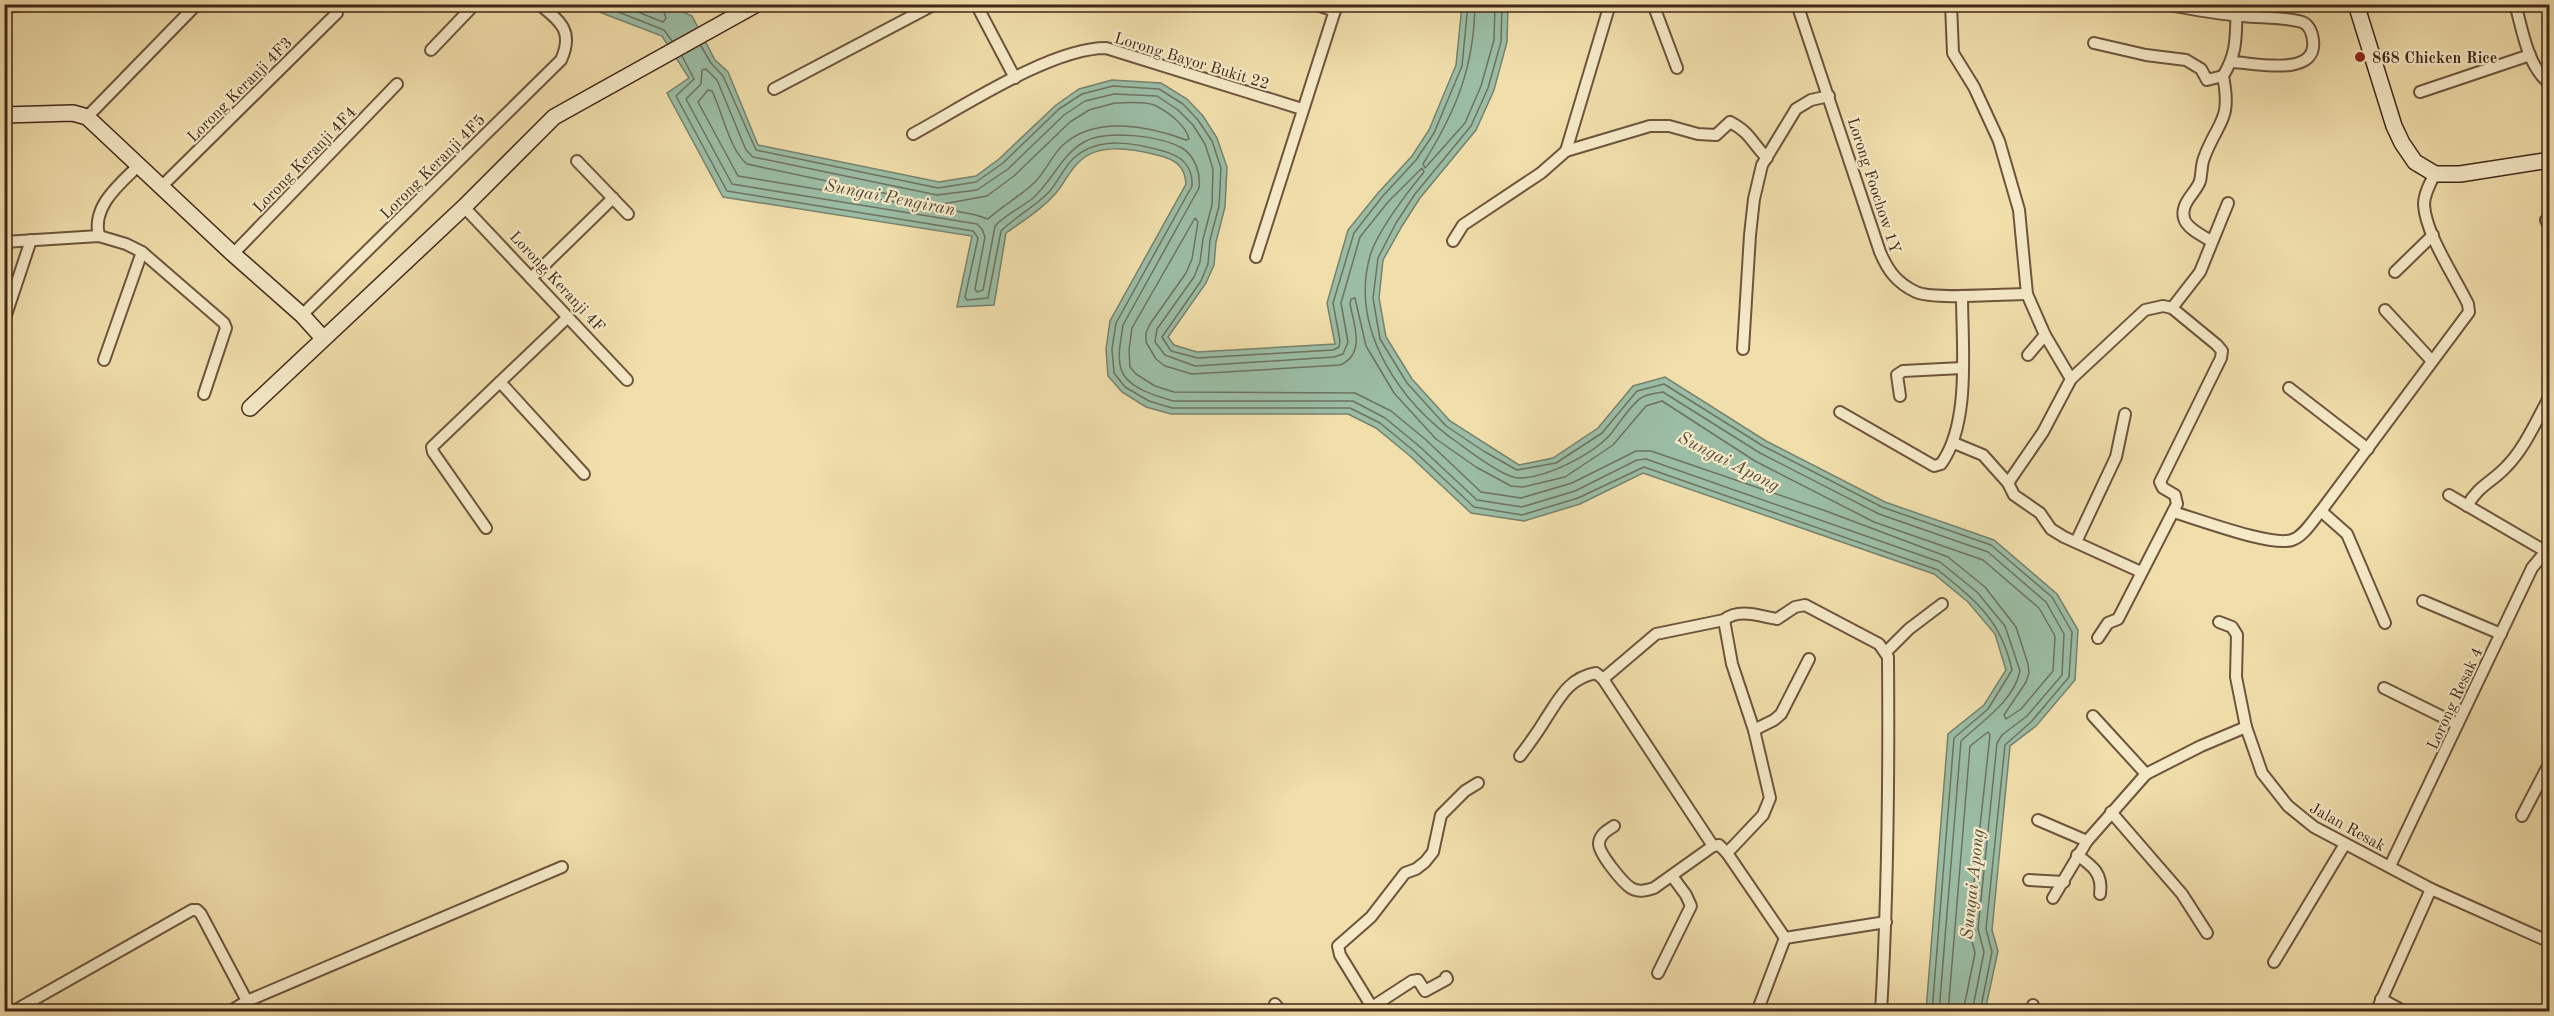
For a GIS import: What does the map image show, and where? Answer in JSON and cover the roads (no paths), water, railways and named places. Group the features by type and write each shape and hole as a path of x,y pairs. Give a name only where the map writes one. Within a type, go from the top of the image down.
{"street":[{"path":"4,7 35,4"},
{"path":"431,50 475,4"},
{"name":"Lorong Keranji 4F5","path":"302,315 561,60 565,50 566,30 539,4"},
{"path":"250,408 322,337 464,207 554,117 757,4"},
{"path":"774,89 935,4"},
{"path":"976,4 1015,78"},
{"path":"1256,257 1336,8 1314,4"},
{"path":"1566,151 1610,4"},
{"path":"1653,4 1677,68"},
{"name":"Lorong Foochow 1Y","path":"1797,4 1886,266 1894,278 1918,293 1962,296 2027,294"},
{"path":"1951,4 1953,53 1974,87 1999,141 2019,210 2027,294 2045,335 2071,379"},
{"path":"2164,4 2236,10 2303,22 2312,30 2314,44 2309,57 2303,63 2293,66 2233,62"},
{"path":"2515,4 2530,55 2538,73 2550,84"},
{"path":"2356,5 2402,143 2415,162 2435,174 2460,174 2550,160"},
{"path":"80,115 194,6"},
{"path":"2094,44 2146,55 2186,60 2201,69 2207,80 2223,76 2233,62 2236,10"},
{"name":"Lorong Keranji 4F3","path":"162,186 337,13"},
{"name":"Lorong Bayor Bukit 22","path":"913,135 1015,78 1071,53 1089,48 1106,48 1302,109"},
{"path":"2420,92 2530,55"},
{"path":"2211,241 2189,227 2184,220 2183,212 2200,181 2204,157 2223,122 2227,109 2223,76"},
{"name":"Lorong Keranji 4F4","path":"233,254 398,84"},
{"path":"1743,349 1754,199 1762,165 1796,109 1810,100 1829,96"},
{"path":"4,115 80,115 162,186 233,254 302,315 322,337"},
{"path":"1453,241 1463,225 1541,173 1566,151 1650,126 1670,126 1698,134 1716,135 1730,122 1748,133 1754,145 1767,158"},
{"path":"577,161 628,214"},
{"path":"104,237 97,229 99,216 108,196 139,165"},
{"path":"2174,512 2259,538 2285,542 2301,535 2321,511 2469,309 2433,235 2424,207 2427,190 2435,174"},
{"path":"531,278 613,198"},
{"path":"2172,309 2200,272 2228,203"},
{"name":"Lorong Keranji 4F","path":"464,207 627,380"},
{"path":"2395,272 2433,235"},
{"path":"4,242 104,237 142,252 226,327 204,394"},
{"path":"4,321 30,240"},
{"path":"104,360 142,252"},
{"path":"1840,412 1934,466 1941,464 1954,443 1961,398 1962,296"},
{"path":"2008,483 2043,432 2071,379 2145,310 2163,306 2172,309 2222,351 2200,403 2160,482 2163,488 2177,497 2174,512 2118,619 2108,623 2098,638"},
{"path":"2385,310 2432,361"},
{"path":"486,528 432,447 568,317"},
{"path":"2028,356 2045,335"},
{"path":"1900,396 1897,375 1903,371 1962,368"},
{"path":"500,382 584,474"},
{"path":"2289,388 2368,449"},
{"path":"2467,506 2479,488 2513,459 2550,396"},
{"path":"2076,542 2116,457 2125,414"},
{"path":"1954,443 1983,455 2008,483 2014,495 2040,513 2051,529 2141,572"},
{"path":"2449,495 2547,548"},
{"path":"2321,511 2347,534 2385,623"},
{"name":"Lorong Resak 4","path":"2390,866 2532,568 2547,548"},
{"path":"2423,601 2501,634"},
{"path":"1886,652 1910,629 1942,604"},
{"path":"1602,679 1656,634 1724,621 1730,615 1743,613 1777,619 1796,607 1804,605 1879,644 1886,652 1888,657 1889,732 1886,922 1881,1011"},
{"path":"1724,621 1732,664 1754,730 1770,798 1764,815 1728,853"},
{"name":"Jalan Resak","path":"2219,622 2232,627 2237,635 2236,677 2246,727 2262,773 2273,790 2299,817 2344,844 2431,889 2550,942"},
{"path":"1754,730 1781,714 1809,659"},
{"path":"1520,756 1562,692 1585,675 1596,673 1713,846"},
{"path":"2384,688 2457,724"},
{"path":"2093,716 2146,774"},
{"path":"2053,898 2087,841 2146,774 2201,746 2246,727"},
{"path":"2522,816 2550,762"},
{"path":"1446,977 1443,983 1425,991 1418,980 1413,981 1374,1009 1340,955 1338,946 1371,917 1405,873 1425,862 1433,852 1441,815 1465,791 1478,783"},
{"path":"2111,812 2182,894 2207,933"},
{"path":"2038,820 2087,841"},
{"path":"1614,826 1603,833 1599,842 1601,852 1632,888 1643,891 1654,888 1713,846 1719,845 1728,853 1785,938"},
{"path":"2274,962 2344,844"},
{"path":"2077,855 2091,864 2099,875 2100,894"},
{"path":"229,1011 247,1001 562,867"},
{"path":"1658,973 1691,906 1672,876"},
{"path":"2029,880 2064,882"},
{"path":"2376,1011 2431,889"},
{"path":"12,1011 192,910 197,910 201,914 247,1001"},
{"path":"1785,938 1886,922"},
{"path":"1757,1011 1785,938"},
{"path":"2381,999 2405,1011"}],"water":[{"path":"581,5 669,5 692,16 715,60 728,72 758,145 939,182 976,176 999,159 1056,105 1079,89 1112,80 1161,83 1187,99 1203,116 1217,138 1227,167 1225,207 1216,242 1214,265 1206,283 1168,337 1174,345 1197,352 1335,344 1327,303 1348,230 1412,156 1429,130 1456,65 1462,5 1508,5 1507,42 1494,90 1476,130 1420,198 1383,260 1379,298 1386,337 1412,379 1450,421 1519,465 1553,458 1598,428 1633,386 1665,377 1766,441 1885,502 1994,540 2057,594 2078,630 2075,680 2036,726 2010,746 1992,930 1998,951 1985,1011 1926,1011 1948,734 1984,705 2006,670 1995,634 1968,602 1934,574 1643,473 1580,504 1524,521 1471,513 1410,456 1376,428 1348,414 1171,414 1146,407 1122,392 1108,376 1106,349 1110,321 1186,184 1181,168 1173,161 1157,155 1126,149 1105,150 1086,156 1075,166 1051,199 1006,233 994,305 957,307 972,236 723,197 667,93 689,78 662,36"}],"place":[{"name":"868 Chicken Rice","path":"2360,57"}],"water label":[{"name":"Sungai Pengiran","path":"890,197"},
{"name":"Sungai Apong","path":"1729,461"},
{"name":"Sungai Apong","path":"1972,884"}]}
